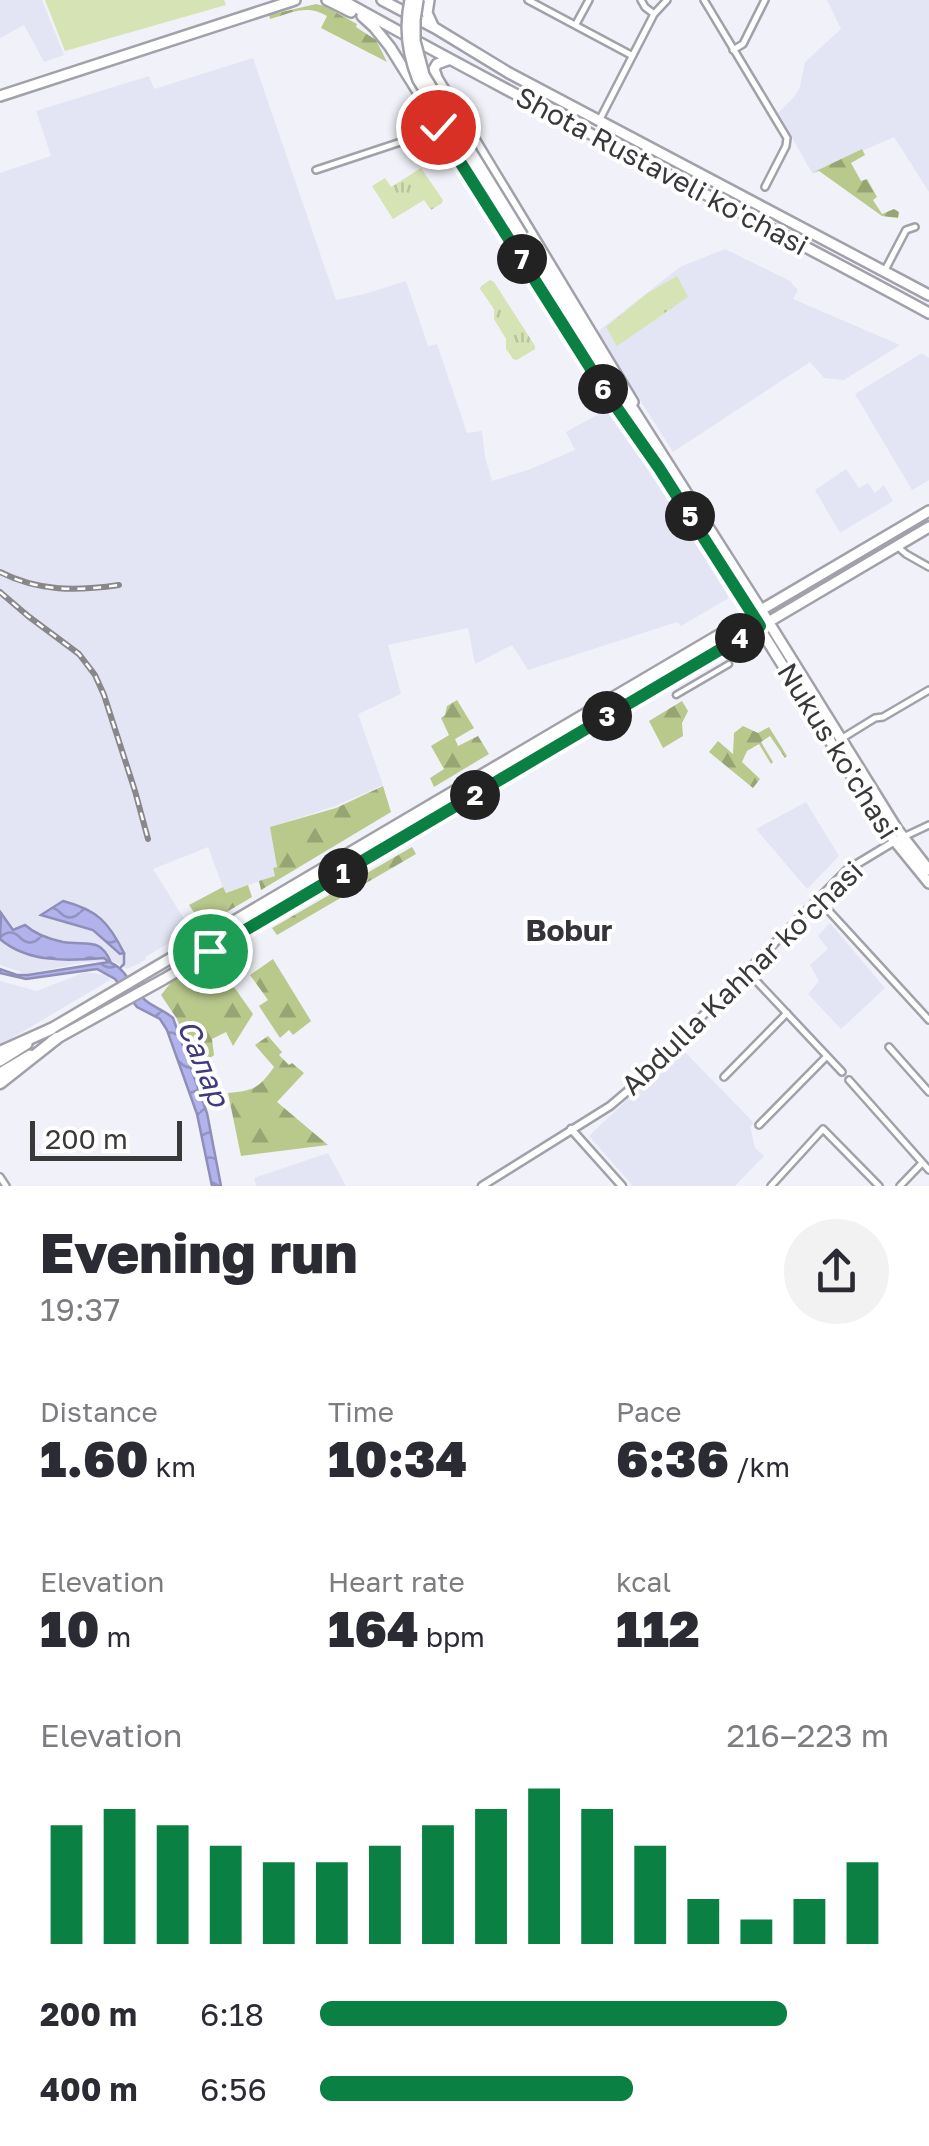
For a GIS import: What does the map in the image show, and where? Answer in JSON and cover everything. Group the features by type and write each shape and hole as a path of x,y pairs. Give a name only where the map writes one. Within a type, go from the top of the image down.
{"highway":[{"path":"0,1052 54,1033"},
{"path":"0,1083 54,1033"}],"main road":[{"path":"43,80 280,0"},
{"path":"0,94 295,0"},
{"path":"326,0 366,20"},
{"path":"342,0 386,41 603,388 662,464"},
{"name":"Shota Rustaveli ko'chasi","path":"342,0 929,314"},
{"path":"382,0 396,0"},
{"name":"Shota Rustaveli ko'chasi","path":"382,0 509,73 929,295"},
{"path":"410,0 406,20 408,42 418,80 662,464"},
{"path":"418,0 414,34 426,78 520,238"},
{"path":"429,0 428,17 435,28"},
{"path":"448,60 439,62 434,70 436,78 621,379 662,464"},
{"path":"430,112 430,105 436,100 450,100"},
{"name":"Nukus ko'chasi","path":"662,464 929,883"},
{"path":"0,1073 118,990 929,511"},
{"path":"0,1061 164,979 929,527"},
{"path":"867,548 874,559"},
{"name":"Nukus ko'chasi","path":"764,624 842,739 898,839 929,870"},
{"path":"558,730 564,733 564,742"},
{"path":"158,967 157,976 164,979"}],"street":[{"path":"528,0 632,56"},
{"path":"575,25 589,0"},
{"path":"640,0 654,14"},
{"path":"599,120 654,14 667,0"},
{"path":"704,0 787,138 765,187"},
{"path":"734,50 743,44 765,0"},
{"path":"316,170 440,129"},
{"path":"884,272 906,230 915,226"},
{"path":"897,546 929,566"},
{"path":"676,695 728,664"},
{"path":"842,739 929,690"},
{"path":"898,839 929,824"},
{"name":"Abdulla Kahhar ko'chasi","path":"482,1186 630,1090 852,866 898,839"},
{"path":"818,899 929,1020"},
{"path":"746,970 842,1072"},
{"path":"724,1077 787,1013"},
{"path":"889,1047 929,1092"},
{"path":"759,1125 828,1056"},
{"path":"848,1080 929,1170"},
{"path":"571,1129 622,1186"},
{"path":"784,1186 774,1183 823,1129 879,1186"},
{"path":"900,1186 922,1163"},
{"path":"0,1177 6,1186"}],"shaded area":[{"path":"0,0 42,0 64,55 44,62 24,25 0,38"},
{"path":"827,0 929,0 929,192 894,137 812,173 778,113 800,87 805,62 841,29"},
{"path":"253,58 336,300 406,281 428,346 437,344 467,433 482,431 492,481 575,450 566,432 608,409 657,477 729,598 681,626 677,622 528,670 512,645 475,664 468,628 388,645 401,694 358,714 383,785 271,827 275,876 225,893 208,847 153,869 191,930 138,964 127,969 116,962 85,962 27,974 0,965 0,173 51,156 36,111 149,76 154,89"},
{"path":"725,249 790,281 798,290 793,299 900,345 844,380 824,378 810,362 673,452 597,332 680,267"},
{"path":"922,353 929,358 929,480 912,490 855,394"},
{"path":"846,469 859,488 868,483 875,493 884,485 893,501 840,533 815,490"},
{"path":"806,802 839,856 807,889 756,829"},
{"path":"830,923 885,988 841,1029 808,994 819,981 810,965 828,949 818,936"},
{"path":"85,972 108,975 110,980 0,1045 0,981 37,991"},
{"path":"681,1048 754,1123 750,1126 755,1148 764,1156 735,1186 633,1186 589,1136"},
{"path":"328,1153 346,1186 256,1186 254,1178"}],"green space":[{"path":"45,0 224,0 226,5 65,51"},
{"path":"316,4 357,24 376,40 387,62 321,28 327,16 319,12 299,11 270,19 269,15"},
{"path":"862,149 865,155 851,163 861,181 867,179 882,214 894,209 899,212 898,218 882,216 819,171 812,173"},
{"path":"421,168 442,203 431,210 424,200 393,219 372,186 385,178 391,187"},
{"path":"677,276 688,297 617,346 606,327 648,293"},
{"path":"490,280 535,346 517,360 506,349 494,309 480,289"},
{"path":"457,700 474,728 455,739 458,746 478,736 489,754 434,787 430,778 444,769 431,746 449,735 441,718 447,706"},
{"path":"682,701 688,711 682,723 683,736 663,748 649,721"},
{"path":"743,726 758,733 769,727 787,756 770,736 761,742 771,764 759,744 747,751 742,762 760,779 753,788 709,752 718,741 733,754 734,733"},
{"path":"383,786 391,812 261,890 259,881 275,876 273,868 277,867 270,827 336,808"},
{"path":"412,847 416,854 277,935 272,928"},
{"path":"248,885 252,897 203,926 189,905 223,887 226,893"},
{"path":"213,957 253,1014 233,1046 226,1032 212,1039 214,1055 197,1068 177,1019 161,995 173,980"},
{"path":"273,959 311,1021 293,1035 289,1030 280,1038 259,1006 268,1000 250,975"},
{"path":"268,1036 282,1052 279,1055 304,1073 277,1102 328,1145 241,1156 228,1093 255,1087 274,1067 255,1045"}],"water":[{"path":"63,901 101,919 124,953 120,954 93,930 41,915"},
{"path":"1,913 13,930 25,925 53,939 103,949 140,996 173,1018 207,1113 221,1186 212,1186 197,1114 160,1019 137,1007 115,979 97,969 26,979 0,973 0,969 28,975 109,962 104,958 63,960 23,953 0,939"}],"waterway":[{"path":"121,967 124,953"}],"railway":[{"path":"0,572 58,588 119,585"},
{"path":"0,592 79,654 95,675 148,839"}],"district":[{"name":"Bobur","path":"569,931"}],"route":[{"path":"210,951 760,626 438,127"}],"water label":[{"name":"Салар","path":"203,1063"}]}
